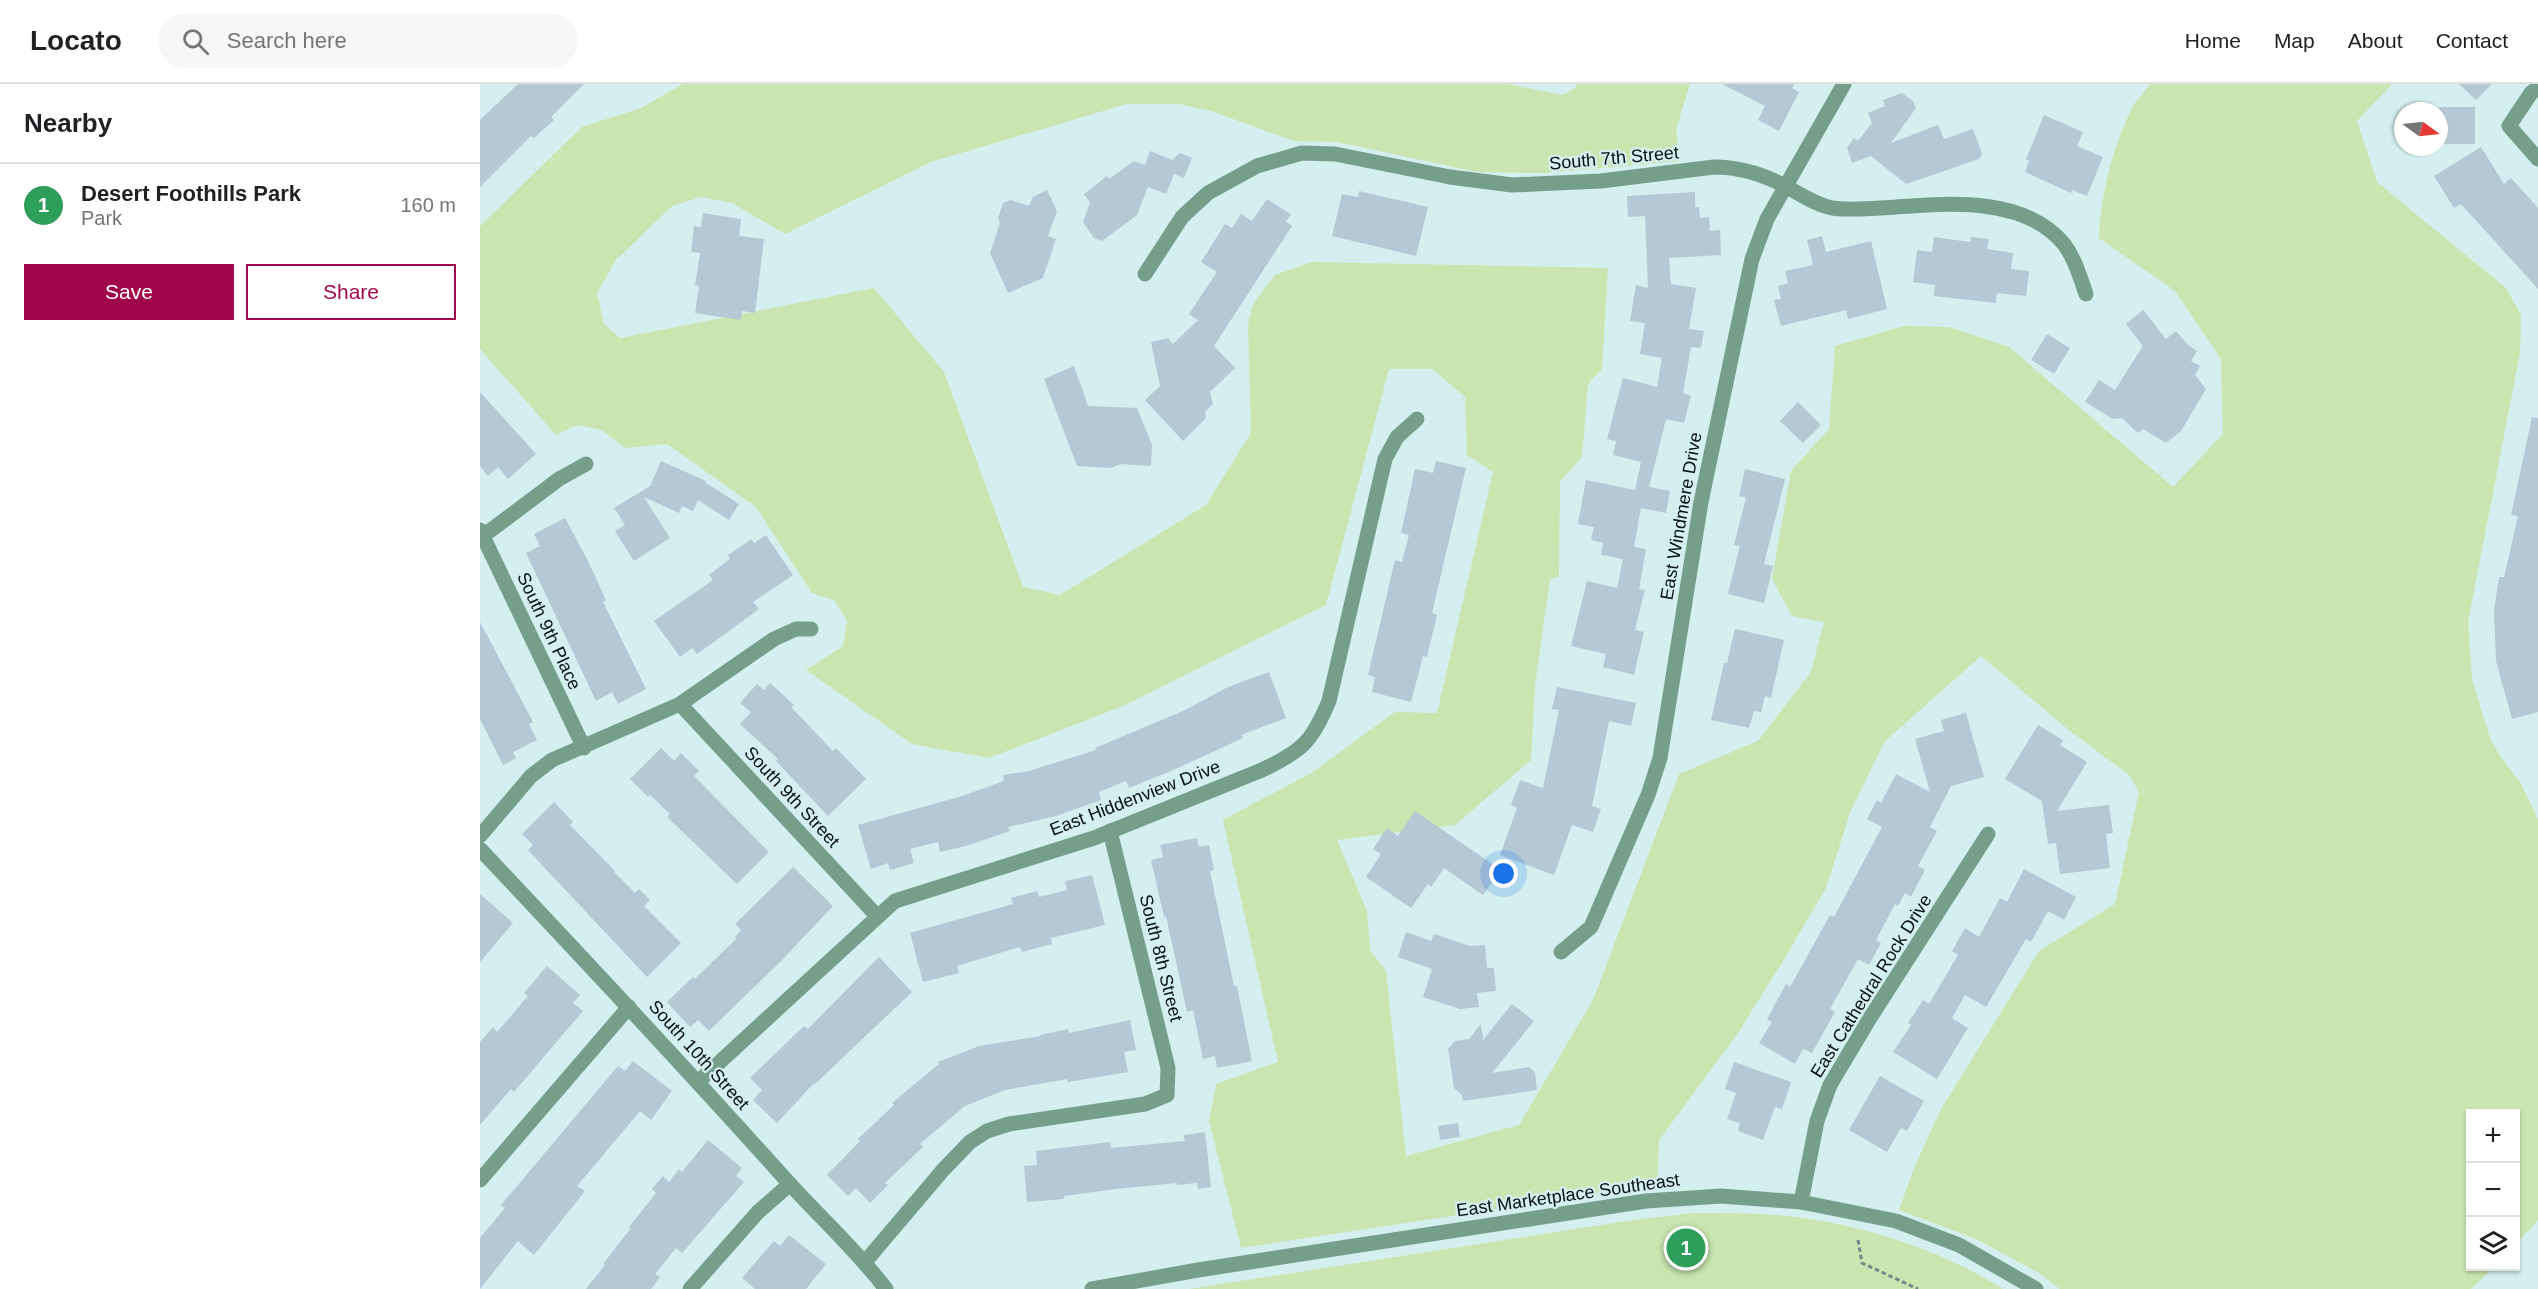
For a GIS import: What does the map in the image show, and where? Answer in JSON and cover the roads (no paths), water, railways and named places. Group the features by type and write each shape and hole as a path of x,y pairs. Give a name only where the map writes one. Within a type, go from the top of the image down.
{"street":[{"name":"East Windmere Drive","path":"1561,952 1591,927 1648,795 1660,758 1701,502 1752,259 1767,219 1844,84"},
{"path":"2538,87 2531,93 2509,126 2538,159"},
{"name":"South 7th Street","path":"1145,274 1182,217 1208,193 1257,166 1302,153 1335,154 1450,177 1512,185 1601,181 1713,166 1748,170 1786,186 1817,203 1835,208 1857,209 1957,203 2018,214 2052,232 2075,262 2086,294"},
{"name":"East Hiddenview Drive","path":"698,1082 895,901 1110,831 1286,759 1303,747 1317,729 1329,701 1385,459 1397,437 1417,420"},
{"path":"482,533 559,479 586,464"},
{"name":"South 9th Place","path":"482,533 584,748"},
{"path":"480,836 531,776 552,760 584,748 680,704 774,639 796,629 811,628"},
{"name":"South 9th Street","path":"680,704 877,916"},
{"name":"South 8th Street","path":"865,1262 943,1170 970,1142 987,1131 1009,1124 1145,1104 1167,1095 1168,1068 1110,831"},
{"name":"East Cathedral Rock Drive","path":"1801,1202 1817,1121 1830,1085 1870,1018 1988,834"},
{"name":"South 10th Street","path":"480,849 865,1262 886,1289"},
{"path":"480,1180 629,1007"},
{"path":"690,1289 758,1212 790,1184"},
{"name":"East Marketplace Southeast","path":"1092,1289 1197,1270 1646,1201 1721,1196 1801,1202 1896,1221 1959,1245 2036,1289"}],"place":[{"name":"Desert Foothills Park","path":"1686,1248"}]}
